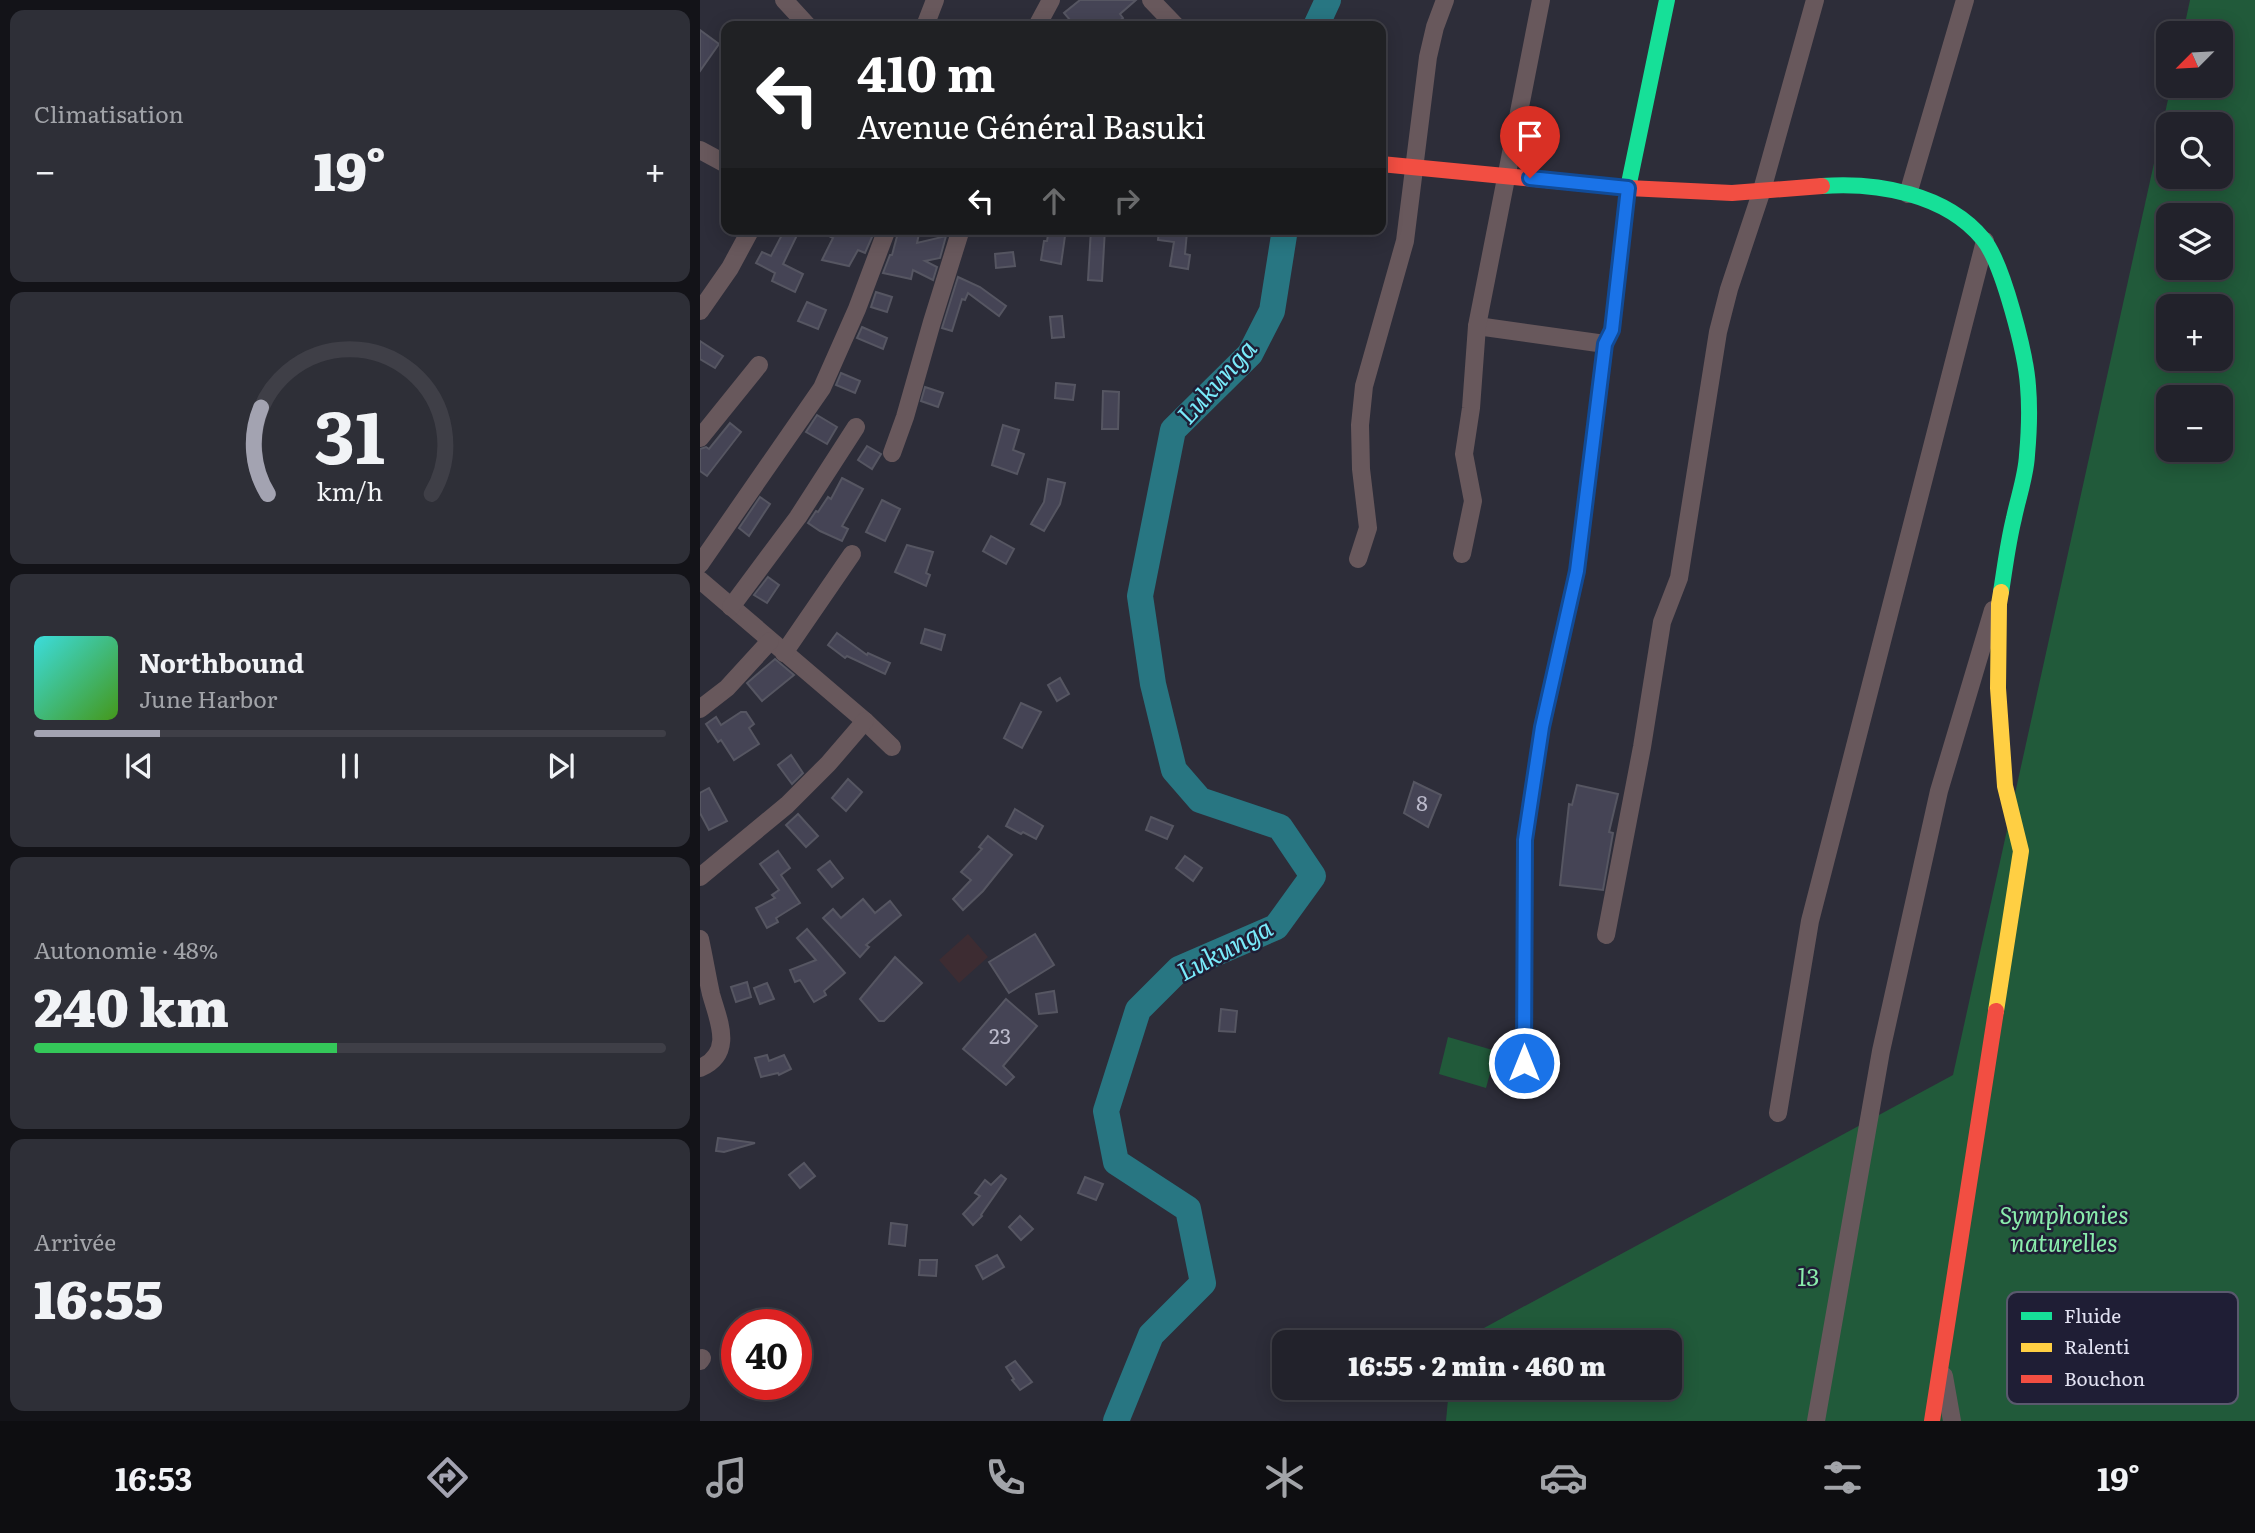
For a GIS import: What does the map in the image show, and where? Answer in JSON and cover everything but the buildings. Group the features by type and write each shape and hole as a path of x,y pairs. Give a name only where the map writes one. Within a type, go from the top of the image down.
{"street":[{"path":"784,0 803,21"},
{"path":"927,21 935,0"},
{"path":"1040,21 1051,0"},
{"path":"1151,0 1170,21"},
{"path":"1358,559 1368,528 1360,458 1364,386 1405,241 1428,57 1445,0"},
{"path":"1462,554 1473,502 1464,454 1471,408 1477,326 1541,0"},
{"path":"1524,1063 1525,840 1542,727 1577,571 1605,344 1612,330 1628,188 1667,0"},
{"path":"1606,935 1662,622 1679,578 1718,331 1762,190 1815,0"},
{"path":"1908,194 1965,0"},
{"path":"700,150 721,161"},
{"path":"1386,164 1628,188 1732,193 1847,184 1880,187 1941,206 1965,221 1985,241 2000,274 2015,320 2028,385 2027,458 1999,604 1998,688 2004,786 2021,851 1932,1421"},
{"path":"700,311 707,287 730,268 748,235"},
{"path":"700,564 822,388 858,309 885,235"},
{"path":"892,453 959,235"},
{"path":"1778,1113 1810,921 1985,241"},
{"path":"1477,326 1605,344"},
{"path":"700,438 759,365"},
{"path":"731,607 798,517 856,427"},
{"path":"700,709 777,647 852,554"},
{"path":"1816,1421 1884,1038 1939,791 2004,573"},
{"path":"700,580 892,747"},
{"path":"700,877 787,805 828,764 865,721"},
{"path":"700,939 712,998 721,1025 722,1040 712,1059 700,1068"},
{"path":"1942,1361 1952,1421"}],"shaded area":[{"path":"968,934 988,957 959,983 939,960"}],"green space":[{"name":"Symphonies naturelles","path":"2190,0 2255,0 2255,1421 1446,1421 1448,1400 1682,1400 1682,1330 1480,1330 1953,1075 2156,154 2156,189 2233,189 2233,112 2165,112 2168,98 2233,98 2233,21 2186,21"},
{"path":"1448,1037 1496,1051 1486,1088 1439,1074"}],"waterway":[{"name":"Lukunga","path":"1318,21 1328,0"},
{"name":"Lukunga","path":"1116,1421 1151,1335 1203,1283 1188,1209 1116,1162 1106,1111 1138,1010 1179,969 1276,927 1313,876 1280,827 1200,800 1174,770 1153,684 1140,596 1173,430 1250,354 1272,311 1284,235"}],"traffic: fast":[{"path":"1618,278 1628,188 1667,0"},
{"path":"1822,186 1888,189 1931,201 1968,224 1991,251 2006,288 2023,353 2029,412 2025,471 2001,592"}],"traffic: slow":[{"path":"1556,664 1577,571 1605,344 1612,330 1618,278"},
{"path":"1996,1011 2021,851 2005,786 1998,688 2001,592"}],"traffic: jam":[{"path":"1386,164 1628,188 1732,193 1822,186"},
{"path":"1524,1063 1525,840 1542,727 1556,664"},
{"path":"1932,1421 1996,1011"}],"route":[{"path":"1524,1063 1525,840 1542,727 1577,571 1605,344 1612,330 1628,188 1530,178"}],"park label":[{"name":"13","path":"1808,1278"}]}
